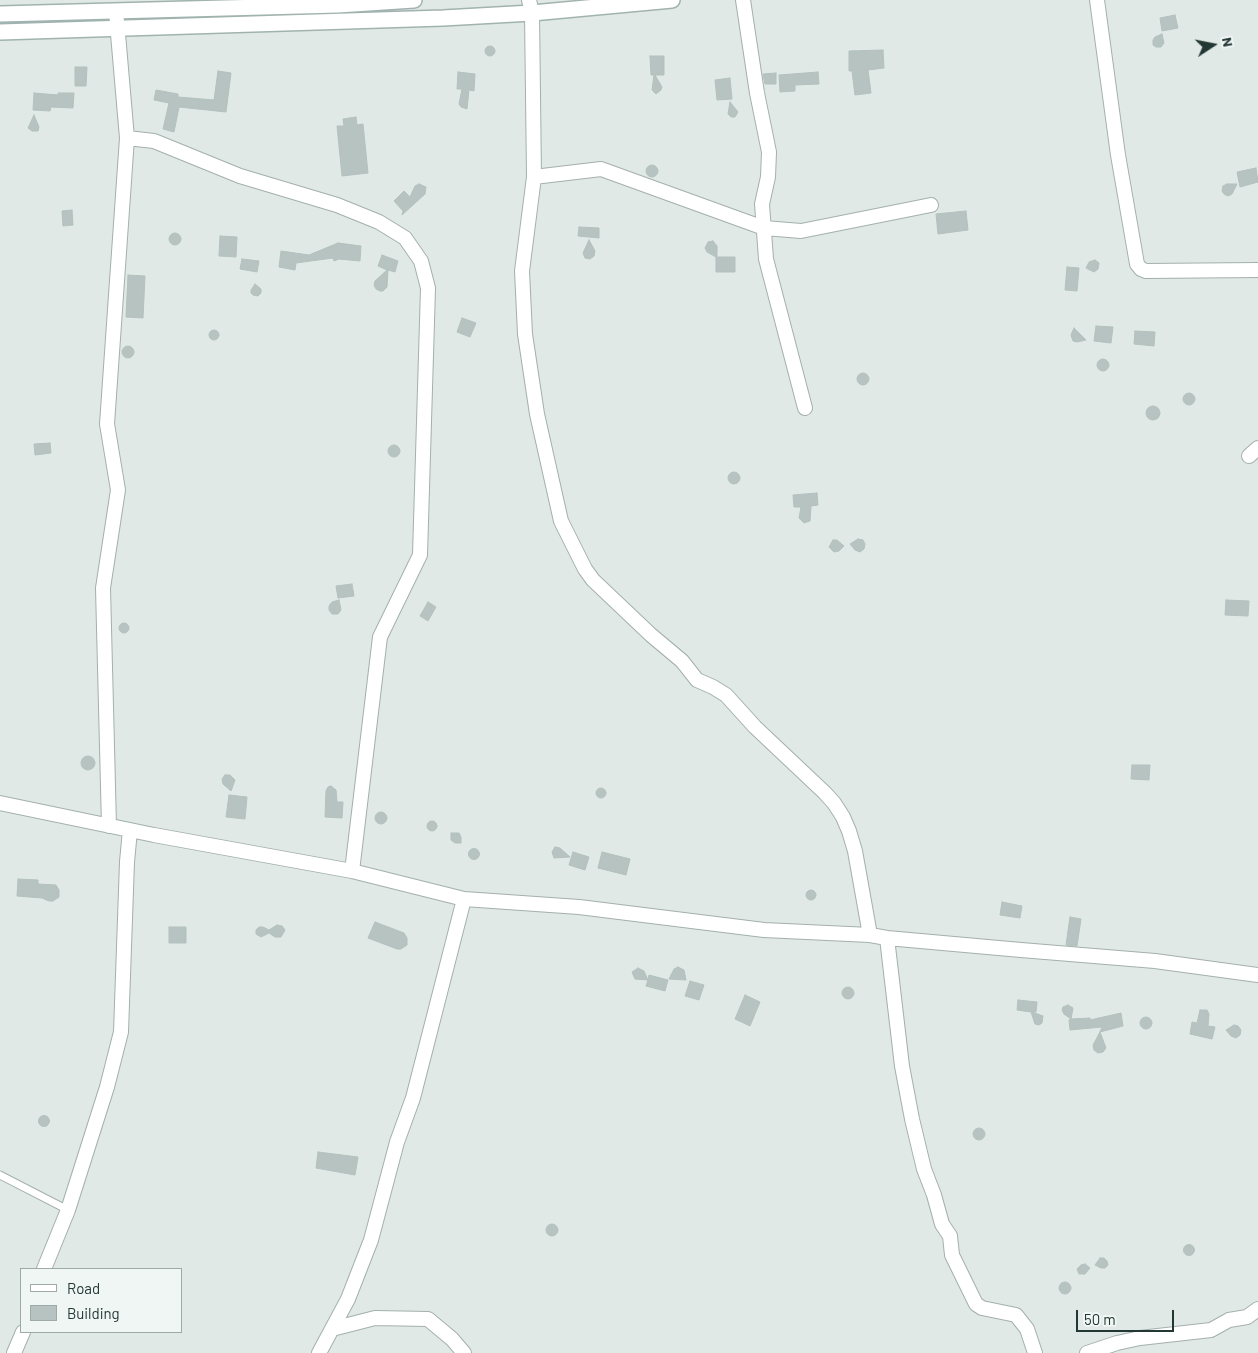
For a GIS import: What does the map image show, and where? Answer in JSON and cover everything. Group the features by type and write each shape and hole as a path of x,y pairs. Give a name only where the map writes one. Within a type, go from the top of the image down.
{"main road":[{"path":"0,14 338,5 414,0"},
{"path":"0,32 433,18 531,6 672,0"}],"street":[{"path":"744,0 757,93 769,152 768,177 762,204 766,259 805,408"},
{"path":"1097,0 1118,155 1138,264 1141,269 1146,271 1258,270"},
{"path":"531,6 534,177 522,271 525,334 537,414 561,521 585,569 593,580 682,661 697,680 726,695 755,727 834,803 849,830 855,851 870,935"},
{"path":"109,826 103,588 118,490 106,424 127,138 116,11"},
{"path":"127,138 154,141 240,176 337,205 379,222 405,238 420,261 428,288 420,555 380,637 352,871"},
{"path":"534,177 601,169 764,228 801,231 931,205"},
{"path":"0,803 109,826 352,871 464,899 579,907 764,930 870,935 1155,961 1258,975"},
{"path":"44,1268 68,1210 107,1087 121,1032 127,862 130,830"},
{"path":"319,1353 348,1299 371,1240 397,1142 414,1098 464,899"},
{"path":"887,938 902,1066 912,1119 924,1169 942,1224 950,1236 952,1255 976,1304 982,1308 1016,1315 1027,1329 1035,1353"},
{"path":"1086,1353 1117,1342 1212,1330 1229,1320 1246,1317 1258,1310"},
{"path":"332,1329 376,1318 428,1319 452,1339 464,1353"},
{"path":"14,1353 23,1333"}],"lane":[{"path":"0,1175 68,1210"}],"building":[{"path":"1175,15 1178,28 1162,31 1160,18"},
{"path":"1162,34 1164,43 1161,47 1156,47 1153,45 1153,40"},
{"path":"488,46 492,46 495,51 494,55 488,56 485,53 485,49"},
{"path":"883,50 884,68 868,70 871,93 855,95 852,71 849,71 849,51"},
{"path":"650,56 664,56 664,75 655,75 662,87 656,94 652,90 654,75 651,75"},
{"path":"75,67 87,67 86,86 75,86"},
{"path":"218,71 231,73 226,112 179,107 174,132 163,129 169,103 154,100 156,90 178,94 178,97 214,100"},
{"path":"458,72 475,74 474,91 469,90 467,109 459,104 462,89 457,89"},
{"path":"818,72 819,84 795,85 795,91 780,92 779,75"},
{"path":"776,73 776,84 765,84 763,74"},
{"path":"730,78 732,99 717,100 715,80"},
{"path":"34,93 58,95 58,93 74,93 73,108 51,107 50,111 33,110"},
{"path":"730,102 738,112 735,117 731,117 728,114"},
{"path":"34,115 39,127 38,131 32,131 28,128"},
{"path":"356,117 357,125 363,124 368,173 342,176 337,126 344,126 343,119"},
{"path":"650,165 654,165 658,171 654,177 650,177 646,173 646,169"},
{"path":"1256,168 1258,182 1240,187 1237,172"},
{"path":"419,184 426,187 425,194 402,215 403,211 394,201 404,191 410,197 415,186"},
{"path":"1237,184 1232,194 1228,196 1222,191 1223,186"},
{"path":"72,210 73,225 63,226 62,211"},
{"path":"966,211 968,230 938,234 936,214"},
{"path":"579,227 599,228 599,238 578,236"},
{"path":"173,233 177,233 181,239 177,245 173,245 169,241 169,237"},
{"path":"220,236 237,237 236,257 219,256"},
{"path":"589,240 595,251 594,256 590,259 585,258 583,253"},
{"path":"713,241 717,246 717,257 735,257 735,272 716,272 716,257 707,252 705,248 708,242"},
{"path":"338,243 361,246 360,261 339,259 334,261 333,258 296,263 295,270 279,267 281,251 309,255"},
{"path":"382,255 398,261 395,272 388,270 387,287 380,291 374,285 375,281 387,270 378,266"},
{"path":"242,259 259,261 257,272 240,269"},
{"path":"1095,260 1099,263 1098,269 1094,272 1086,268 1089,262"},
{"path":"1067,267 1079,268 1077,291 1065,290"},
{"path":"128,275 145,276 143,318 126,317"},
{"path":"255,284 261,289 261,293 258,296 251,293"},
{"path":"462,318 476,323 470,337 457,332"},
{"path":"1096,326 1113,327 1111,343 1094,341"},
{"path":"1074,328 1086,340 1073,341 1071,335"},
{"path":"212,330 216,330 219,335 218,339 212,340 209,337 209,333"},
{"path":"1135,331 1155,332 1154,346 1134,344"},
{"path":"130,346 133,347 133,357 126,358 123,357 122,350 123,347"},
{"path":"1103,359 1109,365 1103,371 1097,365"},
{"path":"861,373 865,373 869,379 865,385 861,385 857,381 857,377"},
{"path":"1189,393 1195,399 1189,405 1183,399"},
{"path":"1153,406 1158,408 1160,413 1158,418 1153,420 1148,418 1146,413 1148,408"},
{"path":"50,443 51,453 35,455 34,444"},
{"path":"396,445 399,446 399,456 392,457 389,456 388,449 389,446"},
{"path":"732,472 736,472 740,478 736,484 732,484 728,480 728,476"},
{"path":"817,493 818,505 811,506 810,521 804,523 799,518 801,507 794,507 793,495"},
{"path":"858,539 863,540 865,544 864,549 860,552 855,550 850,544"},
{"path":"833,540 837,540 844,546 839,551 834,552 829,547"},
{"path":"352,584 354,596 338,598 336,586"},
{"path":"339,600 341,610 338,614 332,614 329,606 332,602"},
{"path":"1226,600 1249,601 1248,616 1225,615"},
{"path":"428,602 436,607 428,621 420,616"},
{"path":"122,623 126,623 129,628 128,632 122,633 119,630 119,626"},
{"path":"88,756 93,758 95,763 93,768 88,770 83,768 81,763 83,758"},
{"path":"1132,765 1150,765 1149,780 1131,779"},
{"path":"225,775 230,775 235,780 231,791 223,784 222,779"},
{"path":"331,786 336,790 337,802 343,802 342,818 325,817 326,791"},
{"path":"599,788 603,788 606,793 605,797 599,798 596,795 596,791"},
{"path":"229,795 247,797 245,819 226,817"},
{"path":"383,812 386,813 386,823 379,824 376,823 375,816 376,813"},
{"path":"430,821 434,821 437,826 436,830 430,831 427,828 427,824"},
{"path":"451,833 459,833 461,843 455,843 451,840"},
{"path":"555,847 560,848 570,857 554,858 552,852"},
{"path":"472,849 476,849 479,854 478,858 472,859 469,856 469,852"},
{"path":"573,852 589,857 585,870 569,865"},
{"path":"602,852 630,859 626,875 598,868"},
{"path":"18,879 38,880 38,884 56,885 59,890 59,897 49,901 42,898 17,896"},
{"path":"809,890 813,890 816,895 815,899 809,900 806,897 806,893"},
{"path":"1002,902 1022,906 1020,918 1000,915"},
{"path":"1070,917 1081,919 1077,946 1066,945"},
{"path":"375,922 404,933 407,938 407,945 397,949 368,938"},
{"path":"277,925 282,926 285,930 281,937 275,937 269,933 261,937 256,934 256,930 259,927 269,930"},
{"path":"169,927 186,927 186,943 169,943"},
{"path":"678,967 684,970 686,980 669,979 674,969"},
{"path":"638,968 644,971 648,980 635,979 632,972"},
{"path":"649,975 668,980 665,991 646,986"},
{"path":"690,981 704,985 699,1000 685,996"},
{"path":"846,987 850,987 854,993 850,999 846,999 842,995 842,991"},
{"path":"745,995 760,1002 750,1026 735,1019"},
{"path":"1018,1000 1037,1002 1036,1012 1032,1012 1043,1016 1042,1023 1039,1025 1035,1024 1031,1012 1017,1010"},
{"path":"1068,1005 1073,1008 1071,1019 1062,1010 1063,1007"},
{"path":"1200,1010 1207,1010 1209,1014 1208,1026 1215,1027 1212,1039 1190,1034 1192,1022 1197,1023"},
{"path":"1121,1013 1123,1026 1100,1032 1102,1027 1070,1030 1069,1020 1090,1018 1090,1020"},
{"path":"1148,1017 1151,1018 1151,1028 1144,1029 1141,1028 1140,1021 1141,1018"},
{"path":"1234,1025 1238,1026 1241,1030 1240,1035 1236,1038 1231,1036 1226,1030"},
{"path":"1100,1032 1106,1048 1103,1052 1098,1053 1094,1050 1093,1045"},
{"path":"42,1116 46,1116 49,1121 48,1125 42,1126 39,1123 39,1119"},
{"path":"977,1128 981,1128 985,1134 981,1140 977,1140 973,1136 973,1132"},
{"path":"318,1152 358,1157 355,1175 316,1168"},
{"path":"550,1224 554,1224 558,1230 554,1236 550,1236 546,1232 546,1228"},
{"path":"1187,1245 1191,1245 1194,1250 1193,1254 1187,1255 1184,1252 1184,1248"},
{"path":"1100,1258 1104,1258 1107,1261 1108,1265 1105,1268 1095,1265"},
{"path":"1085,1264 1090,1268 1085,1274 1079,1274 1077,1269"},
{"path":"1063,1282 1067,1282 1071,1288 1067,1294 1063,1294 1059,1290 1059,1286"}]}
